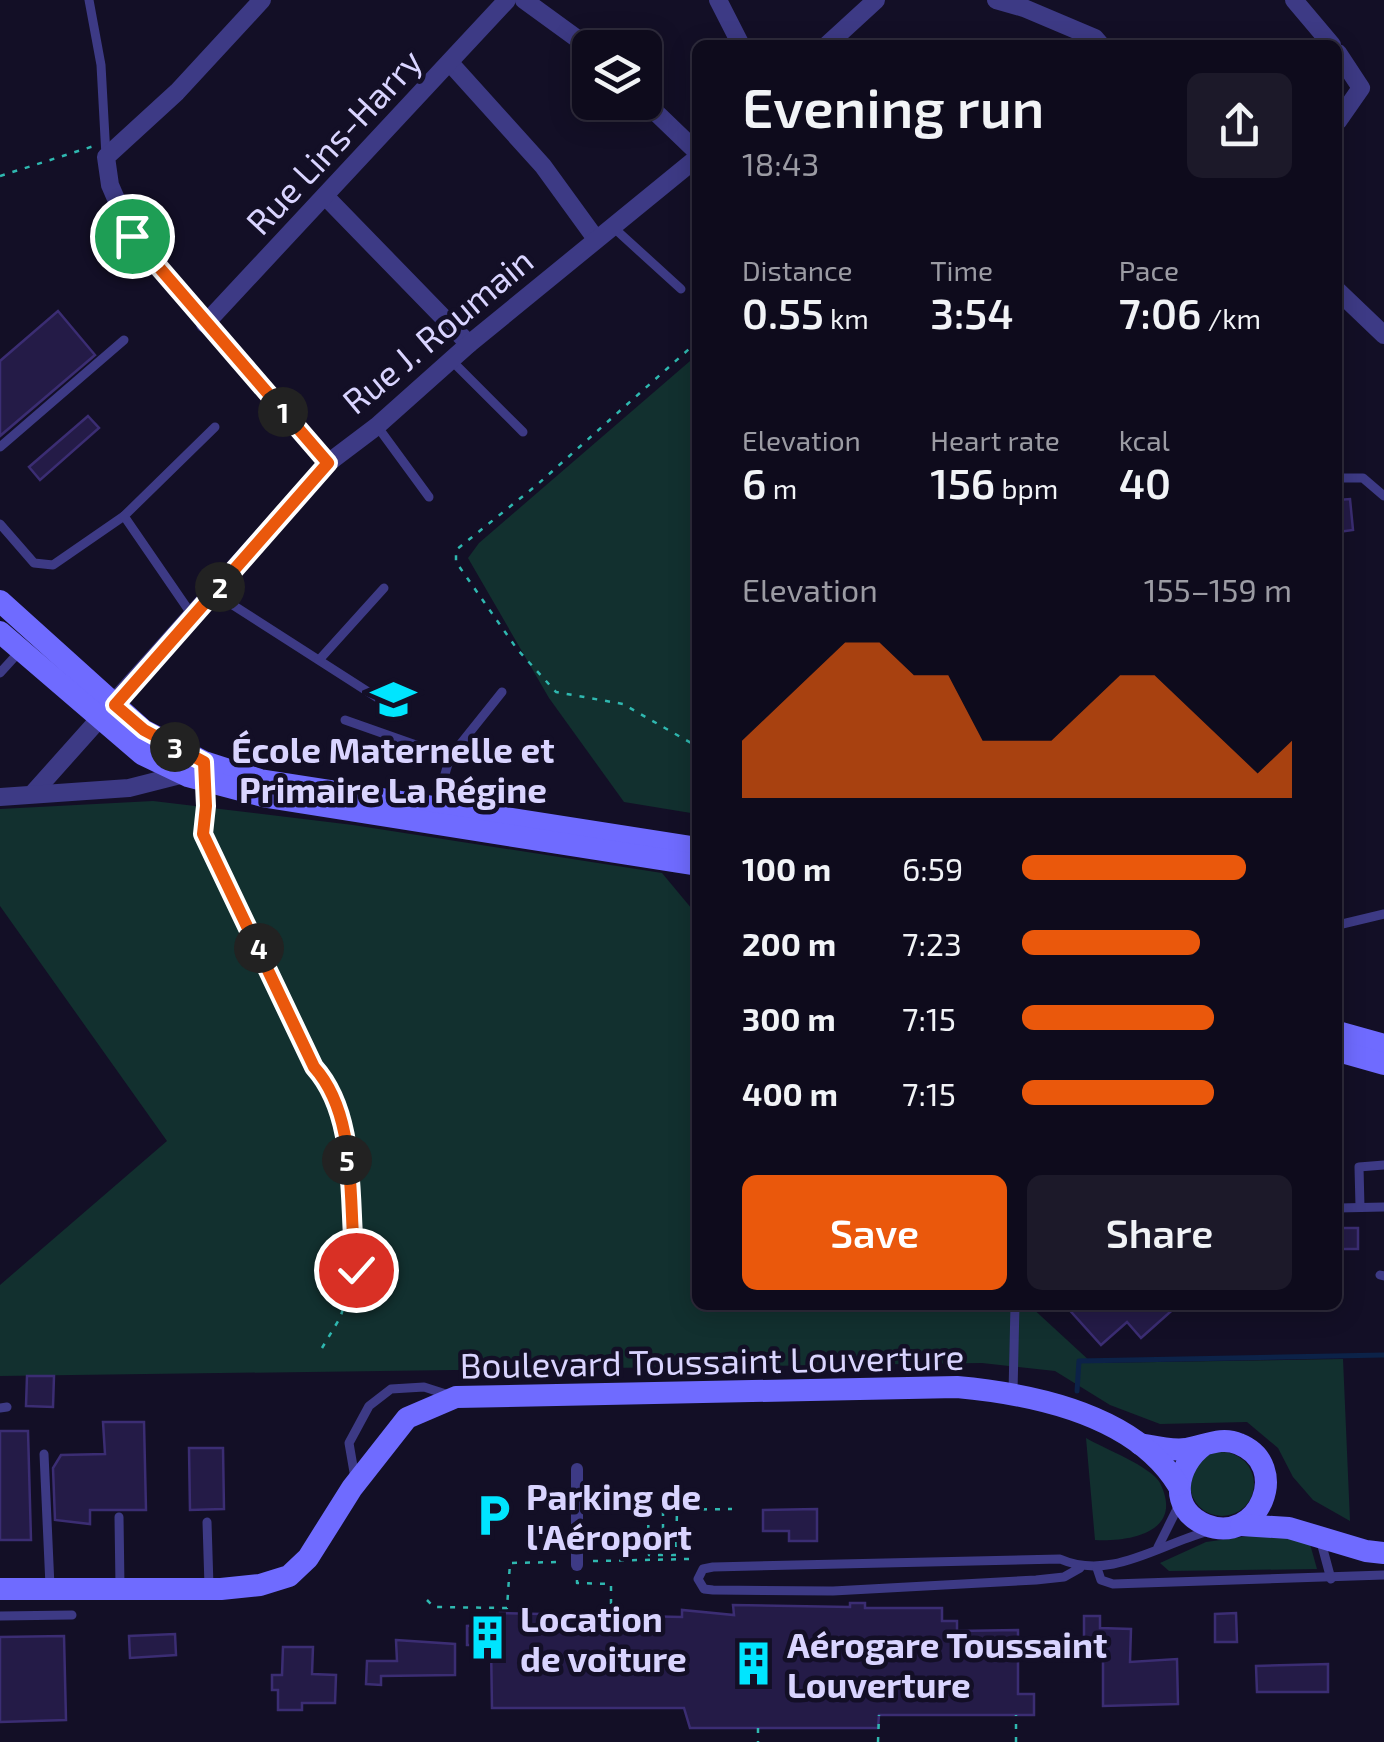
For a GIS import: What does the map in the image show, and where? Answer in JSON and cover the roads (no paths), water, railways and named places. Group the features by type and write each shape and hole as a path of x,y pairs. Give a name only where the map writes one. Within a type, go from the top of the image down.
{"main road":[{"path":"0,601 28,643 106,713 142,754 267,797 692,865"},
{"path":"0,632 28,643"},
{"path":"199,773 692,847"},
{"path":"1342,1033 1384,1045"},
{"path":"1342,1052 1384,1064"},
{"name":"Boulevard Toussaint Louverture","path":"0,1589 209,1589 260,1585 289,1576 308,1558 356,1482 407,1418 456,1397 957,1387 1012,1392 1075,1412 1140,1444 1164,1449 1204,1444"},
{"path":"1230,1526 1262,1507 1267,1478 1250,1450 1236,1442 1204,1444 1190,1454 1180,1493 1190,1514 1203,1524 1230,1526 1290,1528 1366,1551 1384,1552"},
{"name":"Boulevard Toussaint Louverture","path":"1140,1444 1169,1470 1180,1493"},
{"path":"1266,1494 1318,1535"}],"street":[{"path":"262,0 178,92 106,150 110,185 132,236 328,463"},
{"name":"Rue Lins-Harry","path":"205,324 507,0"},
{"path":"524,0 572,35"},
{"path":"718,0 738,40"},
{"path":"832,40 876,0"},
{"path":"996,0 1096,40"},
{"path":"1294,0 1328,40"},
{"path":"1342,59 1361,88 1342,115"},
{"path":"450,64 543,166 596,239"},
{"path":"661,120 692,156"},
{"name":"Rue J. Roumain","path":"34,792 328,463 378,426 596,239 692,164"},
{"path":"325,196 469,344"},
{"path":"1342,295 1384,335"},
{"path":"0,797 129,788 199,773"},
{"path":"577,1469 577,1565"}],"lane":[{"path":"89,0 101,65 106,150"},
{"path":"614,228 681,288"},
{"path":"0,447 124,340"},
{"path":"451,360 523,432"},
{"path":"378,426 429,496"},
{"path":"0,524 34,563 53,565 124,516 215,427"},
{"path":"1342,478 1362,478 1384,496"},
{"path":"124,516 192,615"},
{"path":"319,660 384,588"},
{"path":"214,593 384,702"},
{"path":"0,673 28,643"},
{"path":"435,808 450,757 502,692"},
{"path":"345,720 450,757"},
{"path":"1342,925 1384,914"},
{"path":"1360,1207 1359,1167 1384,1165"},
{"path":"1342,1208 1384,1206"},
{"path":"1012,1392 1015,1310"},
{"path":"356,1482 349,1443 369,1406 390,1390 424,1387 456,1397"},
{"path":"44,1454 50,1589"},
{"path":"1158,1548 1180,1493"},
{"path":"118,1517 120,1589"},
{"path":"207,1522 209,1589"},
{"path":"1080,1568 1064,1576 1036,1580 834,1591 713,1590 704,1589 698,1579 703,1569 712,1567 1060,1559 1080,1568 1097,1568 1230,1526"},
{"path":"1318,1535 1331,1579"},
{"path":"832,1566 834,1591"},
{"path":"1097,1568 1101,1580 1113,1584 1384,1576"},
{"path":"0,1616 72,1615"}],"waterway":[{"path":"1077,1391 1079,1361 1384,1355"}],"place":[{"name":"École Maternelle et Primaire La Régine","path":"393,699"},
{"name":"Parking de l'Aéroport","path":"493,1516"},
{"name":"Location de voiture","path":"487,1638"},
{"name":"Aérogare Toussaint Louverture","path":"754,1664"}]}
